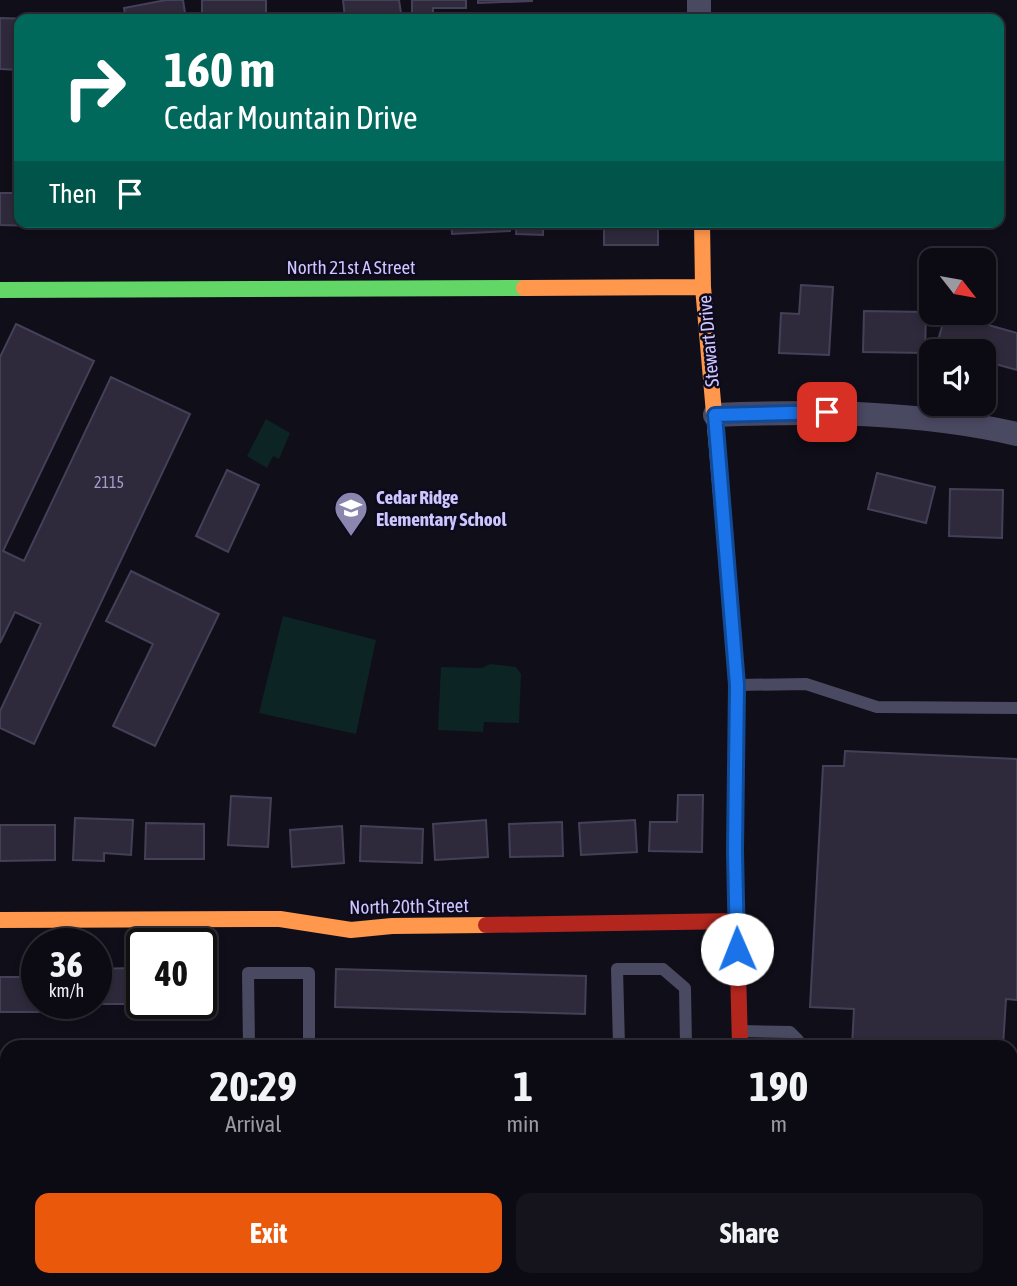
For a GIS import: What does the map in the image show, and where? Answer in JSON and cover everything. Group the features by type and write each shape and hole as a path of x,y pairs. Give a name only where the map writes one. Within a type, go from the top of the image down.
{"street":[{"name":"Stewart Drive","path":"702,228 703,287 737,685 740,1039"},
{"name":"North 21st A Street","path":"0,290 703,287"},
{"path":"715,415 805,411 895,415 984,426 1017,434"},
{"name":"North 20th Street","path":"0,919 280,919 351,930 392,926 737,921"}],"lane":[{"path":"737,685 806,684 877,706 1017,708"},
{"path":"620,1040 618,969 663,969 685,988 686,1040"},
{"path":"249,1040 248,973 309,973 309,1040"},
{"path":"740,1039 790,1032 798,1040"}],"green space":[{"path":"266,419 290,433 279,459 273,456 267,468 247,456"},
{"path":"283,616 376,640 356,734 259,713"},
{"path":"490,664 516,667 521,674 519,723 484,722 483,732 438,730 441,667 482,668"}],"building":[{"path":"166,0 183,0 185,14 125,14 124,8"},
{"path":"202,0 266,0 266,14 202,14"},
{"path":"343,0 399,0 401,13 390,14 345,14"},
{"path":"412,0 466,0 466,8 433,8 433,14 412,14"},
{"path":"478,0 532,0 532,1 478,3"},
{"path":"0,18 14,18 14,70 0,69"},
{"path":"0,193 14,193 14,225 0,225"},
{"path":"452,228 510,228 510,231 452,234"},
{"path":"516,228 543,228 543,235 516,234"},
{"path":"604,228 658,228 658,245 604,245"},
{"path":"801,285 833,287 829,355 779,353 781,313 799,314"},
{"path":"864,311 919,312 919,326 926,326 925,339 919,339 919,353 863,352"},
{"path":"16,324 94,361 3,551 24,561 111,377 190,414 34,744 0,728 0,711 41,624 15,612 0,643 0,357"},
{"path":"942,326 992,326 1017,333 1017,370 996,364 996,339 938,339"},
{"path":"227,470 259,485 228,552 196,536"},
{"path":"877,473 935,487 926,523 868,509"},
{"path":"950,489 1003,490 1002,538 949,536"},
{"path":"131,571 219,614 155,746 113,726 153,644 106,621"},
{"path":"845,751 1017,759 1017,1000 1006,999 1003,1040 852,1040 854,1009 810,1007 823,766 844,766"},
{"path":"678,795 703,795 702,852 649,851 650,822 677,822"},
{"path":"231,796 271,798 268,847 228,845"},
{"path":"75,818 133,820 131,855 104,853 104,861 73,860"},
{"path":"486,820 488,857 435,860 433,824"},
{"path":"635,820 637,852 581,855 579,823"},
{"path":"562,822 563,856 510,857 509,824"},
{"path":"146,823 204,824 204,859 145,859"},
{"path":"0,825 55,825 55,860 0,861"},
{"path":"342,826 344,863 292,867 290,830"},
{"path":"361,826 423,829 422,863 360,861"},
{"path":"126,968 126,1004 112,1004 112,969"},
{"path":"336,969 586,976 585,1014 335,1007"},
{"path":"0,977 21,977 21,1012 0,1012"}],"traffic: fast":[{"path":"0,290 524,288"}],"traffic: slow":[{"path":"702,228 703,287 732,621"},
{"path":"524,288 703,287"},
{"path":"0,920 280,919 351,930 392,926 486,925"}],"traffic: jam":[{"path":"732,621 737,685 735,851 740,1040"},
{"path":"486,925 737,921"}],"place":[{"name":"Cedar Ridge Elementary School","path":"351,538"}],"route":[{"path":"737,949 737,685 715,415 827,412"}]}
